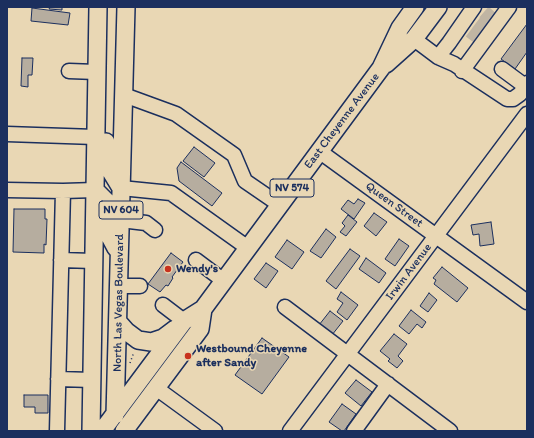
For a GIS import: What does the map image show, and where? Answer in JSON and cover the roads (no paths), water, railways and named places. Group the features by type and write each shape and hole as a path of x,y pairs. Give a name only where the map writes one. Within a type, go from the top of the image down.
{"main road":[{"name":"NV 604","path":"91,431 98,7"},
{"name":"North Las Vegas Boulevard","path":"115,431 126,7"},
{"name":"East Cheyenne Avenue","path":"102,431 184,321 203,309 280,205 381,68 400,28 415,7"},
{"name":"East Cheyenne Avenue","path":"381,68 414,39 438,7"},
{"path":"96,104 106,132 107,165 121,188"},
{"path":"94,190 109,204 108,233 120,256"},
{"name":"East Cheyenne Avenue","path":"124,431 200,329 203,309"},
{"path":"118,322 133,337 138,340 151,342 163,338 184,321"}],"street":[{"path":"438,57 481,25"},
{"path":"462,71 481,25"},
{"path":"414,39 438,57 454,64 462,71 507,99 513,99 520,94 526,84 502,69"},
{"path":"69,72 96,72"},
{"path":"124,95 176,114 234,155 245,181 280,205"},
{"name":"Irwin Avenue","path":"290,431 436,236 525,121"},
{"path":"7,134 95,137"},
{"name":"Queen Street","path":"319,151 527,302"},
{"path":"121,188 171,193 248,248"},
{"path":"7,190 94,190"},
{"path":"57,431 63,191"},
{"path":"121,220 146,223 155,230"},
{"path":"61,260 94,261"},
{"path":"196,260 224,280"},
{"path":"119,286 140,286"},
{"path":"163,305 184,321"},
{"path":"285,307 450,431"},
{"path":"58,380 92,380"},
{"path":"354,431 388,384"},
{"path":"156,388 215,431"}],"tunnel":[{"path":"484,12 492,19"},
{"path":"476,23 484,29"},
{"path":"470,31 478,37"}],"place":[{"name":"Wendy's","path":"168,269"},
{"name":"Westbound Cheyenne after Sandy","path":"188,356"}]}
